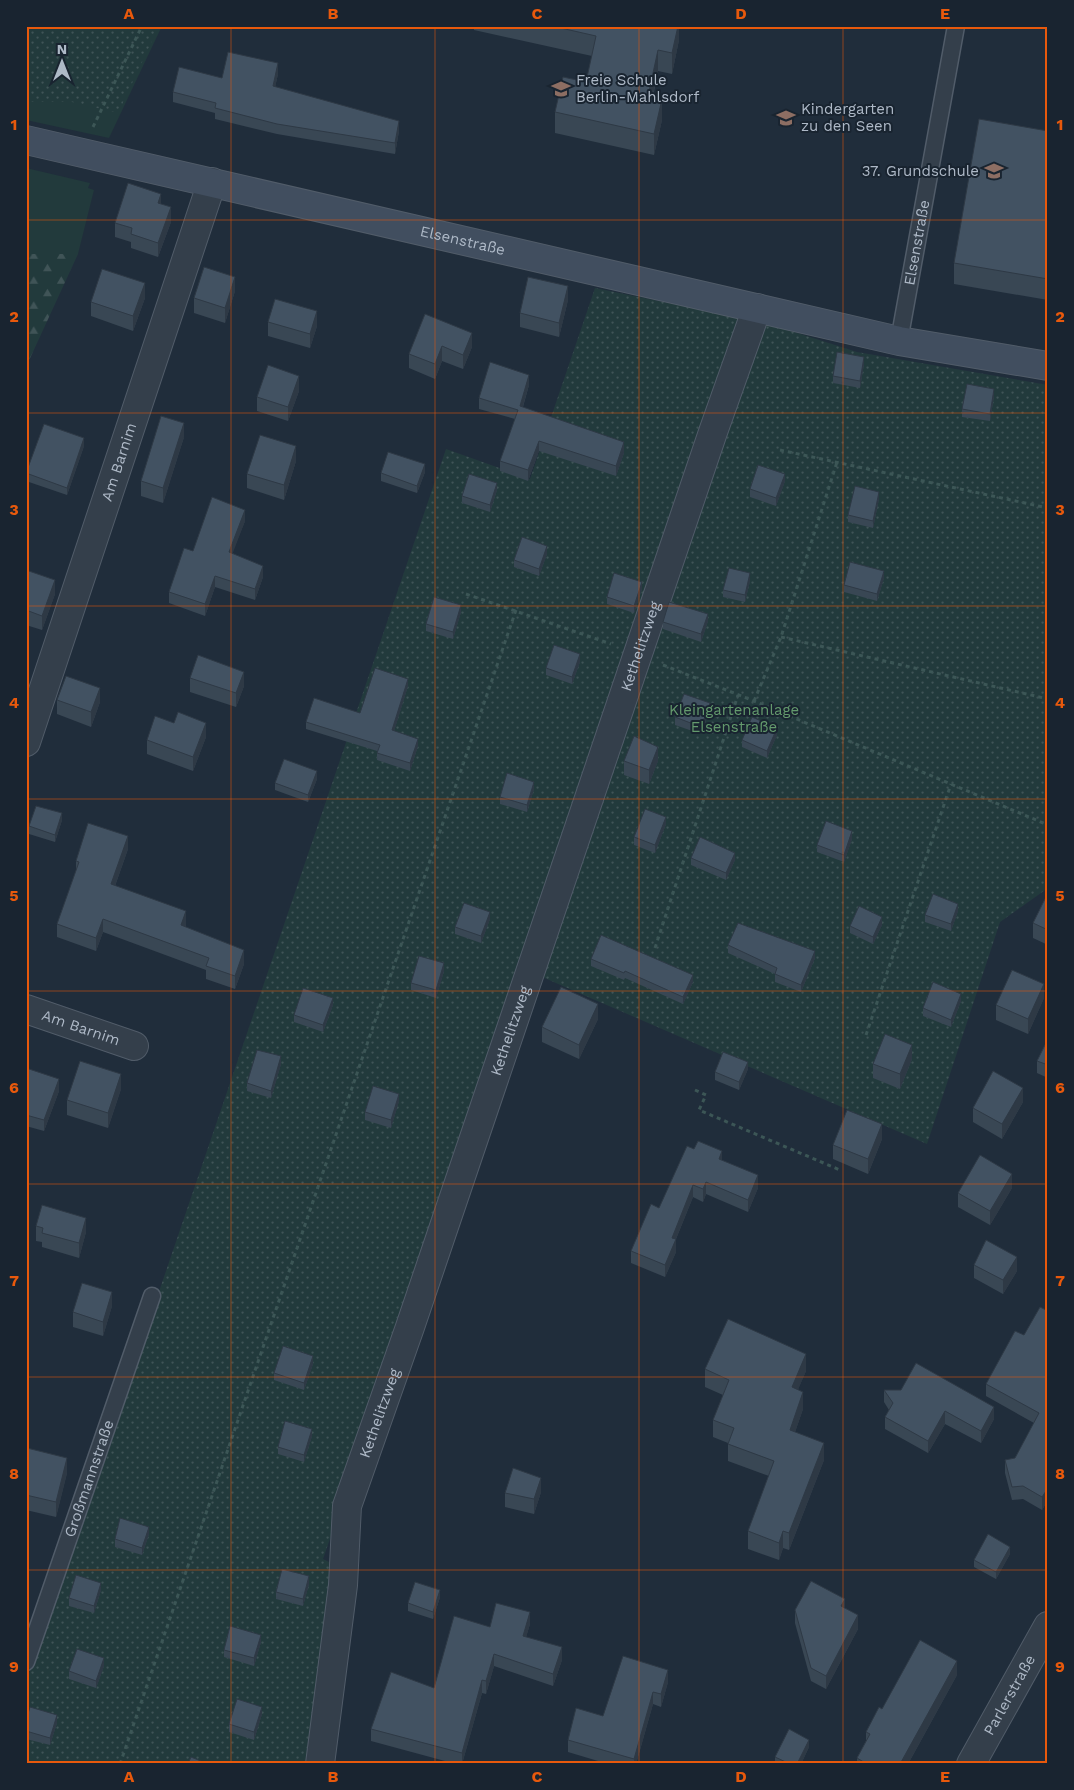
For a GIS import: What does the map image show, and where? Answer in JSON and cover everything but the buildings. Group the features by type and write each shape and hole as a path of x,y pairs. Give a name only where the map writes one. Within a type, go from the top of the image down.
{"street":[{"name":"Elsenstraße","path":"26,140 898,341 1048,366"},
{"name":"Am Barnim","path":"26,742 212,182"},
{"name":"Kethelitzweg","path":"320,1764 343,1585 347,1506 410,1327 757,308"},
{"name":"Am Barnim","path":"26,1009 134,1046"},
{"name":"Parlerstraße","path":"971,1764 1048,1626"}],"lane":[{"name":"Elsenstraße","path":"898,341 956,26"},
{"name":"Großmannstraße","path":"26,1662 152,1296"}],"path":[{"path":"81,152 142,26"},
{"path":"780,450 1048,508"},
{"path":"754,701 781,637 837,462"},
{"path":"466,594 516,610 638,655 754,701 1048,826"},
{"path":"120,1764 516,610"},
{"path":"781,637 1048,699"},
{"path":"655,948 738,695"},
{"path":"866,1035 951,784"},
{"path":"695,1090 706,1094 699,1110 840,1170"}],"green space":[{"path":"26,26 162,26 109,138 26,120"},
{"path":"26,26 159,26 118,113 72,102 26,102"},
{"path":"26,168 90,183 88,188 94,190 78,254 26,254"},
{"path":"26,254 78,254 26,367"},
{"name":"Kleingartenanlage Elsenstraße","path":"595,288 766,323 857,352 1048,385 1048,888 1000,922 927,1144 526,970 323,1559 333,1564 311,1764 26,1764 26,1682 446,449 530,479"}],"place":[{"name":"Freie Schule Berlin-Mahlsdorf","path":"561,89"},
{"name":"Kindergarten zu den Seen","path":"786,118"},
{"name":"37. Grundschule","path":"994,171"}]}
